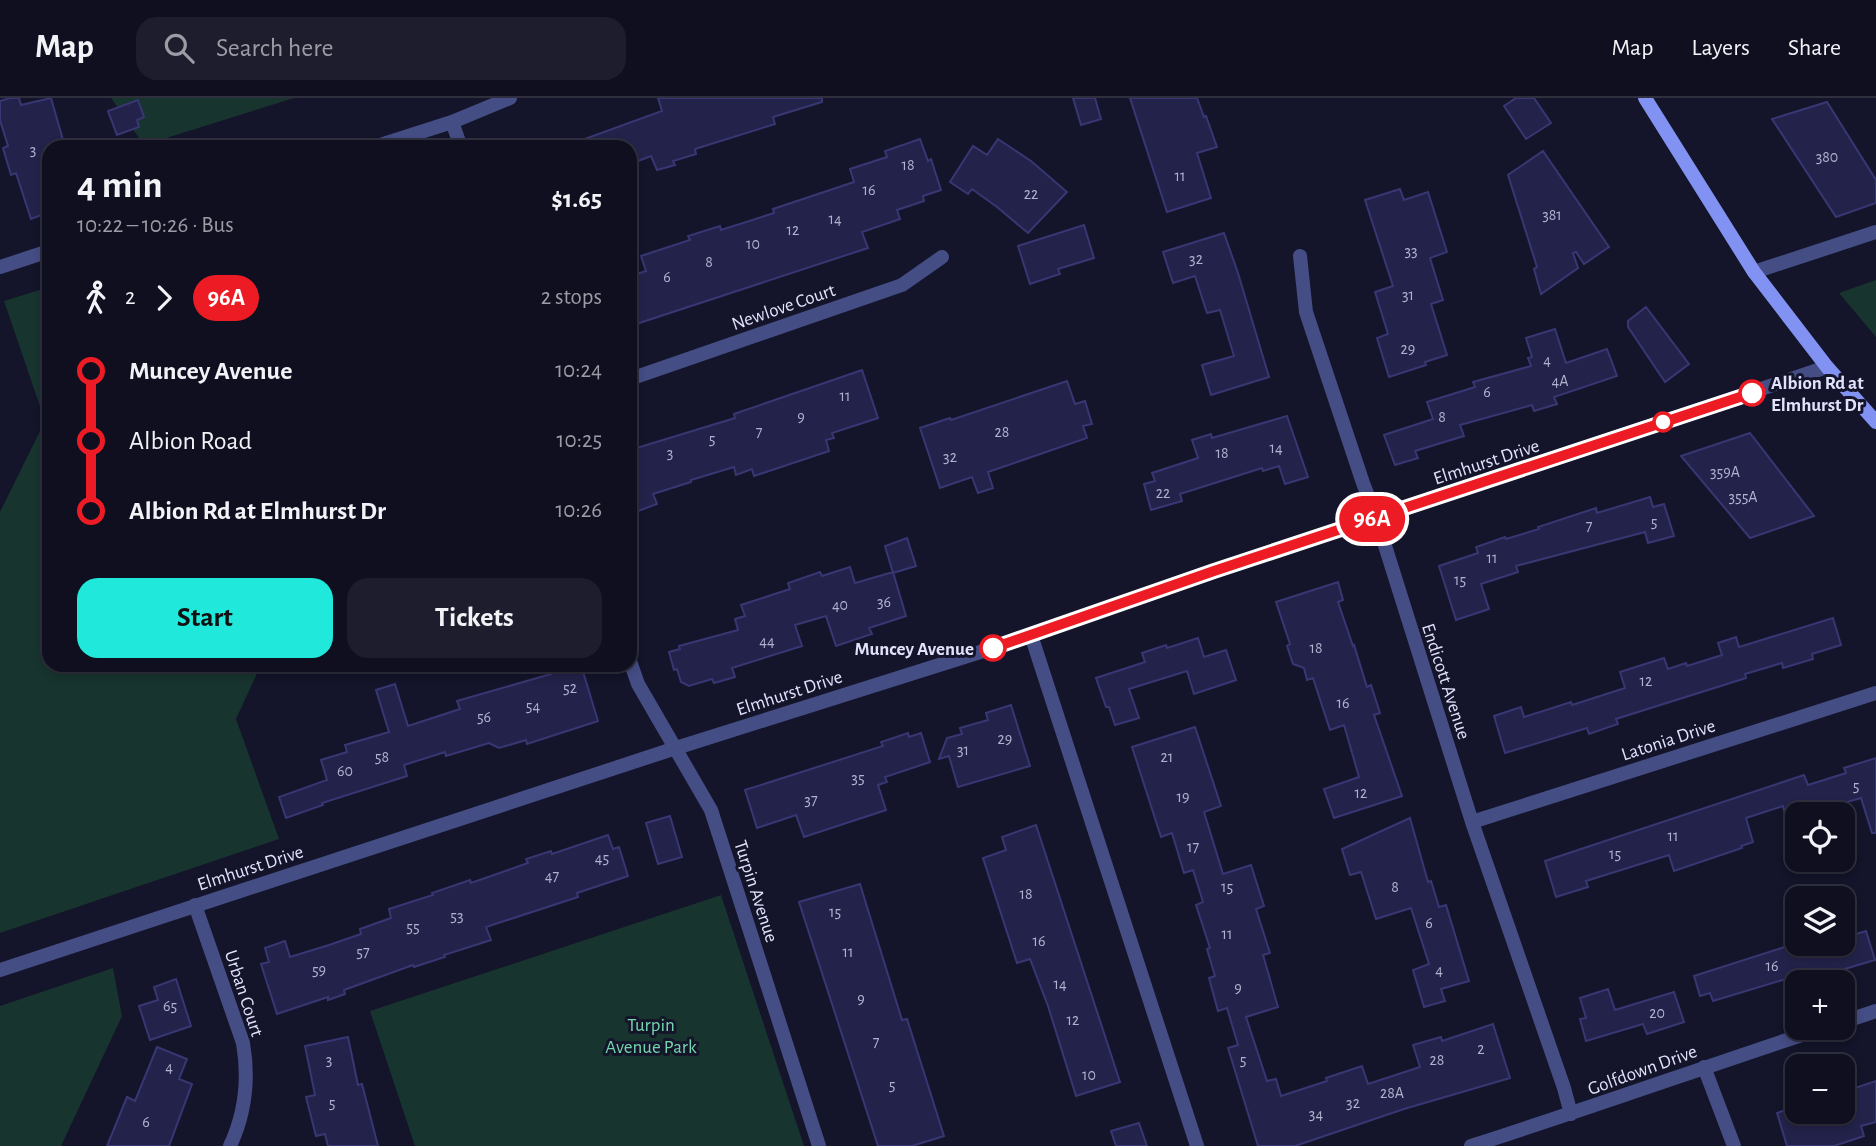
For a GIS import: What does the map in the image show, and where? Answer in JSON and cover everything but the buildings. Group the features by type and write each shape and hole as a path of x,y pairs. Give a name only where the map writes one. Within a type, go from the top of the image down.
{"main road":[{"path":"1646,98 1754,272 1827,367 1876,422"}],"street":[{"path":"396,140 452,122 510,98"},
{"path":"452,122 458,140"},
{"path":"1754,272 1876,232"},
{"path":"0,267 42,253"},
{"name":"Endicott Avenue","path":"1300,256 1306,312 1376,517 1472,821 1571,1114"},
{"name":"Newlove Court","path":"637,377 902,285 943,257"},
{"name":"Elmhurst Drive","path":"0,970 676,748 1031,635 1827,367"},
{"path":"1031,635 1197,1146"},
{"name":"Turpin Avenue","path":"634,672 638,684 711,810 819,1146"},
{"name":"Latonia Drive","path":"1472,821 1876,693"},
{"name":"Urban Court","path":"195,905 243,1043 246,1059 244,1100 236,1143"},
{"path":"1855,1018 1876,1011"},
{"name":"Golfdown Drive","path":"1471,1146 1786,1040"},
{"path":"1704,1067 1734,1146"}],"green space":[{"path":"111,98 294,98 160,140 140,140"},
{"path":"1876,280 1876,337 1839,293"},
{"path":"42,289 42,412 4,301"},
{"path":"42,427 42,672 258,672 236,719 279,839 0,933 0,512"},
{"name":"Turpin Avenue Park","path":"721,895 804,1146 415,1146 370,1011"},
{"path":"113,968 122,1016 61,1146 0,1146 0,1006"}],"bus line":[{"name":"96A","path":"993,648 1214,571 1752,393"}],"place":[{"name":"Albion Rd at Elmhurst Dr","path":"1752,393"},
{"name":"Muncey Avenue","path":"993,648"}]}
